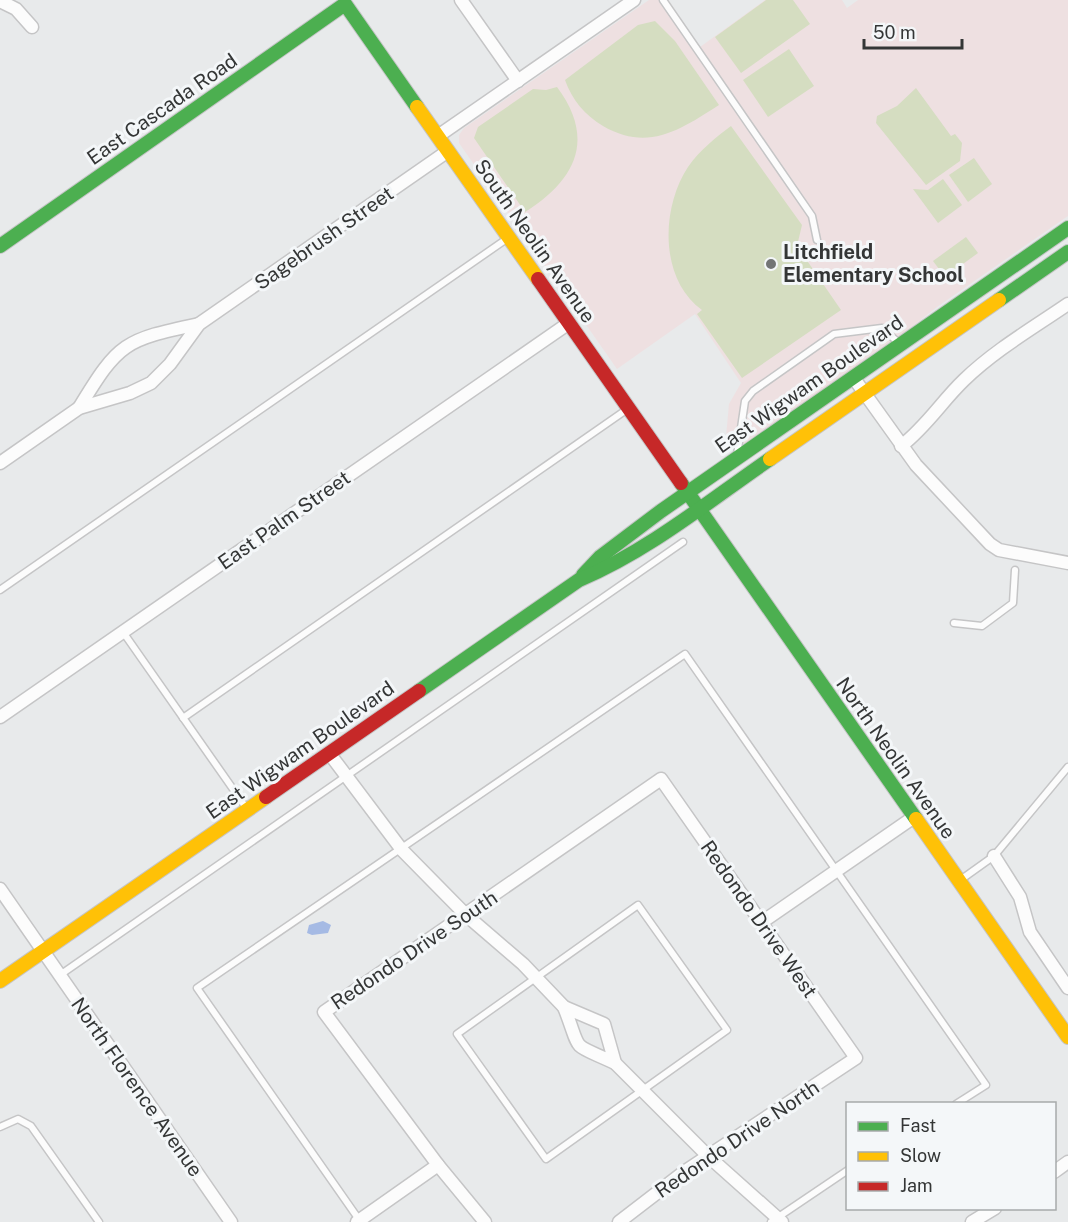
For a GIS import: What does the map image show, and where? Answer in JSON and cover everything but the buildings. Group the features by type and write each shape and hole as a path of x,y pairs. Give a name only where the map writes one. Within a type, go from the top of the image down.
{"street":[{"path":"461,0 518,81"},
{"path":"438,136 634,0"},
{"path":"0,1 16,9 32,27"},
{"name":"South Neolin Avenue","path":"345,4 693,500"},
{"name":"East Cascada Road","path":"0,246 345,4"},
{"name":"Sagebrush Street","path":"0,463 79,408 130,393 151,383 170,364 199,324 448,151"},
{"name":"East Wigwam Boulevard","path":"0,981 579,580 608,568 693,500 737,458 1068,228"},
{"name":"East Wigwam Boulevard","path":"693,500 864,393 1068,252"},
{"path":"901,446 919,432 953,391 976,370 1068,304"},
{"name":"East Palm Street","path":"0,717 568,323"},
{"name":"Sagebrush Street","path":"79,408 105,367 125,346 149,335 199,324"},
{"path":"853,377 901,446 944,496 994,547 1066,559"},
{"name":"North Neolin Avenue","path":"693,500 1068,1038"},
{"path":"329,753 345,778 402,849 466,915 536,978 564,1007 604,1023 615,1063"},
{"name":"Redondo Drive South","path":"438,1165 324,1012 661,779"},
{"name":"Redondo Drive West","path":"661,779 856,1058"},
{"path":"762,922 914,817"},
{"path":"994,856 1020,897 1030,932 1068,988"},
{"name":"North Florence Avenue","path":"0,889 231,1222"},
{"path":"564,1007 576,1044 584,1051 615,1063 708,1156 777,1220"},
{"name":"Redondo Drive North","path":"619,1222 708,1156 856,1058"},
{"path":"359,1221 438,1165 485,1222"},
{"path":"972,1222 992,1210"}],"lane":[{"path":"663,0 812,216 816,240"},
{"path":"0,590 509,237"},
{"path":"737,458 746,400 753,391 834,334 882,328 900,344"},
{"path":"183,718 629,408"},
{"path":"60,975 683,542"},
{"path":"954,623 982,626 1013,603 1015,570"},
{"path":"123,632 247,810"},
{"path":"359,1221 197,988 686,654 986,1085 959,1102"},
{"path":"959,881 994,856 1068,768"},
{"path":"638,905 727,1030 641,1091 546,1159 457,1034 638,905"},
{"path":"0,1127 18,1119 31,1126 99,1222"},
{"path":"777,1220 846,1171"}],"shaded area":[{"name":"Litchfield Elementary School","path":"649,0 668,0 700,47 765,0 842,0 847,8 858,0 1068,0 1068,216 937,307 867,362 754,441 725,448 729,404 741,383 695,314 617,369 459,143 459,135 464,128"}],"green space":[{"path":"766,0 793,0 810,24 741,73 715,37"},
{"path":"655,21 675,41 719,105 663,135 635,137 619,134 603,126 585,112 571,94 565,80 638,25"},
{"path":"789,49 814,86 768,117 743,80"},
{"path":"557,87 569,106 576,124 575,157 568,172 557,186 543,200 525,212 474,138 478,127 533,89 546,90"},
{"path":"916,88 951,136 955,134 962,143 960,161 926,185 876,123 877,116 897,106"},
{"path":"731,126 802,225 797,246 841,310 742,378 697,314 702,310 688,297 678,280 669,242 669,222 673,202 688,167"},
{"path":"974,158 992,184 968,202 949,175"},
{"path":"943,179 962,205 938,223 913,189 928,190"},
{"path":"966,237 978,253 945,277 933,261"}],"water":[{"path":"323,921 331,925 328,933 312,935 307,933 309,925"}],"traffic: fast":[{"path":"0,246 345,4 417,107"},
{"path":"583,575 600,557 661,511 1068,228"},
{"path":"999,300 1068,252"},
{"path":"419,691 579,580 654,540 770,459"},
{"path":"681,483 916,819"}],"traffic: slow":[{"path":"417,107 538,279"},
{"path":"770,459 999,300"},
{"path":"0,981 266,797"},
{"path":"916,819 1068,1037"}],"traffic: jam":[{"path":"538,279 681,483"},
{"path":"266,797 419,691"}],"place":[{"name":"Litchfield Elementary School","path":"771,264"}]}
